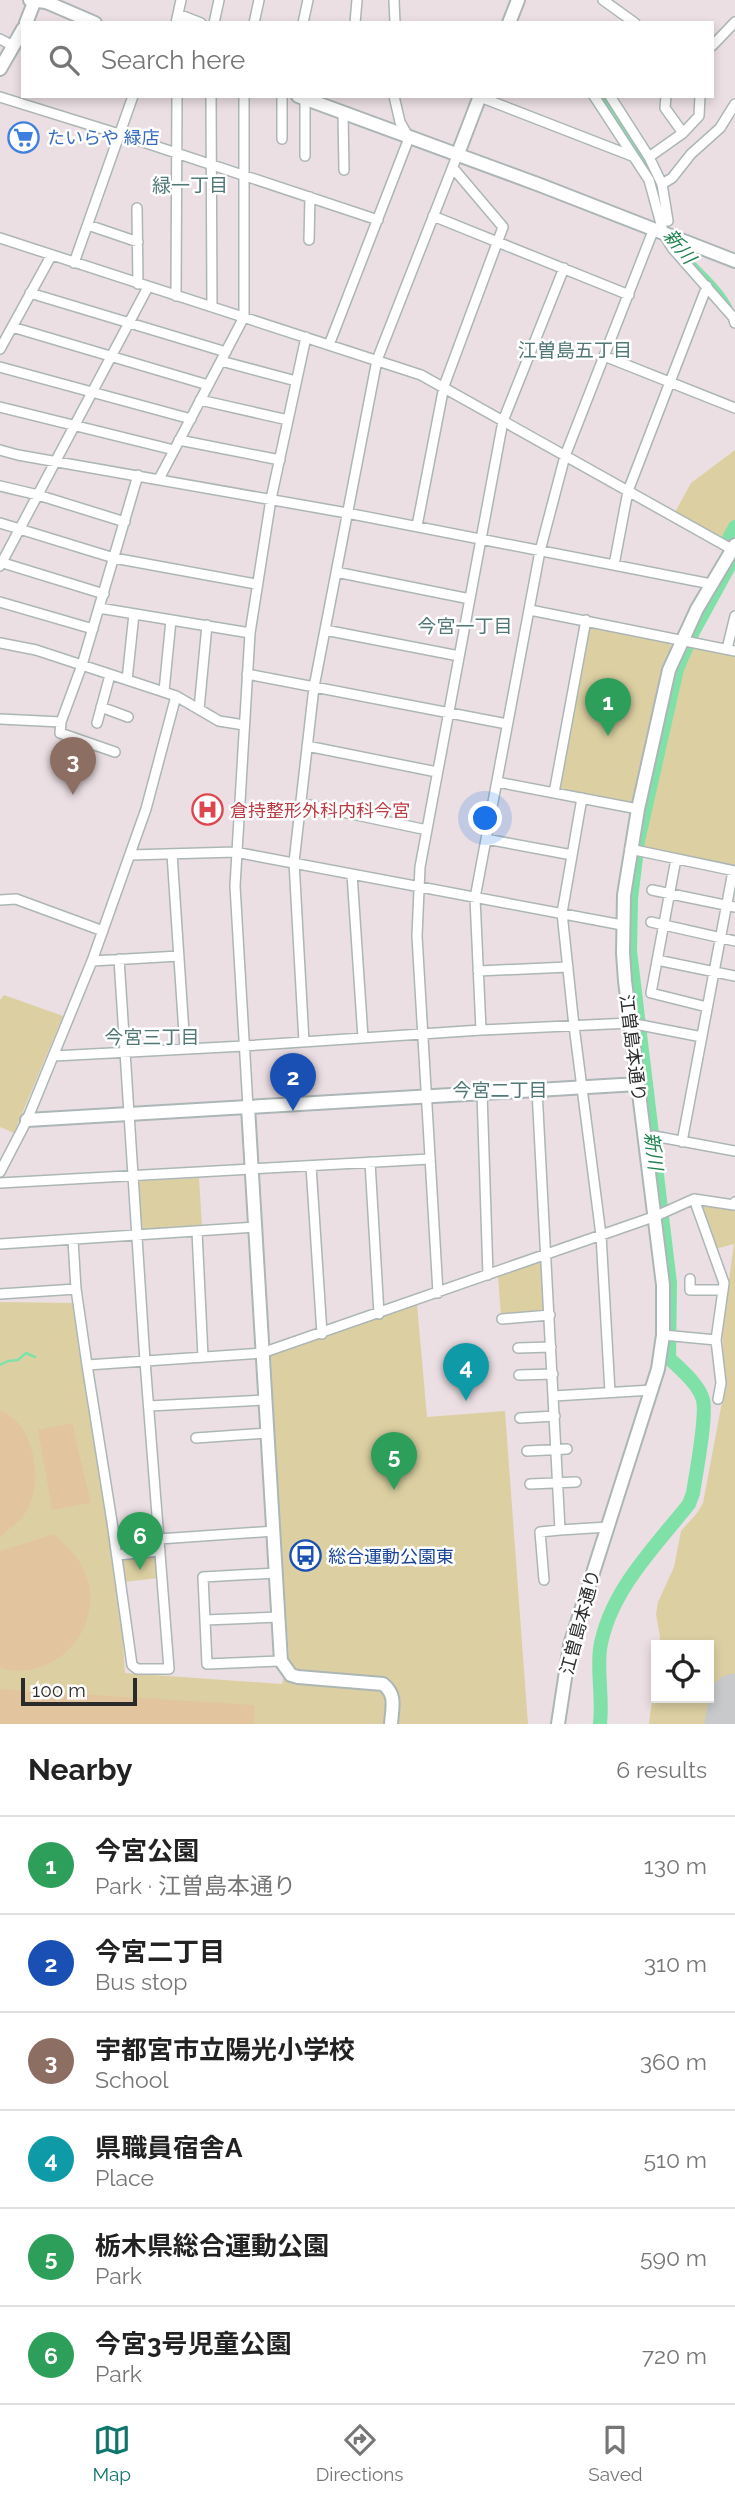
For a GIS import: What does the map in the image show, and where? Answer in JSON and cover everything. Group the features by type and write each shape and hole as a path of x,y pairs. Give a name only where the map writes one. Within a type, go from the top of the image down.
{"street":[{"path":"27,21 33,0 66,5 92,21"},
{"path":"177,18 181,0"},
{"path":"214,21 219,0"},
{"path":"254,21 259,0"},
{"path":"303,21 308,0"},
{"path":"355,21 357,0"},
{"path":"394,0 395,21"},
{"path":"510,21 518,0"},
{"path":"603,0 632,21"},
{"path":"714,44 735,23"},
{"path":"0,69 21,32"},
{"path":"0,39 13,46"},
{"path":"0,97 377,220"},
{"path":"74,263 132,98"},
{"path":"176,296 177,98"},
{"path":"211,98 212,307"},
{"path":"159,479 244,317 244,98"},
{"path":"282,98 282,139"},
{"path":"304,156 302,98 409,138 455,162 540,185 735,261"},
{"path":"394,98 400,122 409,138"},
{"path":"304,1042 293,862 314,687 377,360 480,98"},
{"path":"483,98 633,157"},
{"path":"481,1030 475,898 540,551 565,456 629,295 658,233 649,180 595,98"},
{"path":"611,98 649,157 662,184 668,221"},
{"path":"666,98 664,108 683,133"},
{"path":"649,157 683,133 699,117 700,98"},
{"path":"662,184 672,178 691,154 720,128 735,104"},
{"path":"343,113 344,170"},
{"path":"328,345 409,138"},
{"path":"417,526 443,386 503,228 455,162"},
{"path":"309,240 310,197"},
{"path":"137,208 138,284"},
{"path":"433,216 629,295"},
{"path":"88,225 138,242"},
{"path":"658,233 707,286 735,323"},
{"path":"2,242 421,374 734,549"},
{"path":"0,349 51,256"},
{"path":"438,1293 417,936 418,886 503,421 564,268"},
{"path":"614,565 628,491 707,286"},
{"path":"104,594 1,564 148,287"},
{"path":"30,293 296,381"},
{"path":"12,327 208,385"},
{"path":"306,337 271,499 256,584 250,633 235,852 262,1353 281,1661 291,1675 298,1677 383,1684 390,1690 393,1699 391,1724"},
{"path":"604,356 735,408"},
{"path":"0,367 191,419"},
{"path":"200,400 288,420"},
{"path":"0,407 174,450"},
{"path":"179,440 280,460"},
{"path":"0,450 417,526 711,584"},
{"path":"115,752 60,733 61,722 82,665 138,475"},
{"path":"0,486 125,522"},
{"path":"0,523 114,558 256,584"},
{"name":"江曽島本通り","path":"558,1724 570,1645 652,1390 663,1335 663,1285 656,1216 622,953 626,874 667,679 682,639 711,584 734,549"},
{"path":"336,572 470,599"},
{"path":"0,602 93,629"},
{"path":"99,608 250,633"},
{"path":"530,610 731,650 735,616"},
{"path":"127,680 134,614"},
{"path":"164,691 171,620"},
{"path":"554,793 586,620"},
{"path":"199,709 207,625"},
{"path":"325,630 459,656"},
{"path":"0,643 36,650 164,691 219,721 244,725"},
{"path":"247,674 507,724"},
{"path":"97,723 110,675"},
{"path":"0,1172 3,1159 27,1121 92,961 146,809 176,696"},
{"path":"101,707 128,717"},
{"path":"0,719 61,722"},
{"path":"307,746 437,772"},
{"path":"497,782 638,809"},
{"path":"582,798 562,913 601,1235 610,1392"},
{"path":"300,803 427,830"},
{"path":"486,839 572,855"},
{"path":"630,849 734,871 731,906 720,938 682,1142"},
{"path":"131,855 235,852 622,925"},
{"path":"172,854 186,1048"},
{"path":"676,859 651,993 707,1007"},
{"path":"352,874 363,1038"},
{"path":"652,890 731,906"},
{"path":"0,900 16,899 103,931"},
{"path":"651,922 735,941"},
{"path":"92,961 179,957"},
{"path":"73,1240 76,1289 132,1665 137,1670 169,1669 145,1361 119,959"},
{"path":"657,960 735,976"},
{"path":"478,971 568,967"},
{"path":"54,1056 629,1023 702,1037"},
{"path":"27,1121 638,1084"},
{"path":"537,1090 555,1416 562,1450 559,1483 561,1530"},
{"path":"482,1093 488,1275"},
{"path":"645,1138 654,1136 735,1151"},
{"path":"0,1183 430,1159"},
{"path":"370,1162 379,1314"},
{"path":"311,1166 322,1334"},
{"path":"694,1199 724,1283 716,1340 721,1384 718,1399"},
{"path":"87,1365 262,1353 656,1216 694,1199 734,1205 735,1202"},
{"path":"0,1244 256,1227"},
{"path":"197,1231 203,1357"},
{"path":"690,1279 690,1290 723,1290"},
{"path":"0,1294 76,1289"},
{"path":"502,1319 550,1315"},
{"path":"663,1335 716,1340"},
{"path":"518,1348 551,1347"},
{"path":"519,1375 553,1374"},
{"path":"554,1395 652,1390"},
{"path":"149,1406 265,1400"},
{"path":"520,1418 555,1416"},
{"path":"196,1438 267,1433"},
{"path":"527,1451 562,1450"},
{"path":"530,1484 576,1482"},
{"path":"544,1580 540,1532 608,1527"},
{"path":"159,1539 274,1531"},
{"path":"117,1555 160,1551"},
{"path":"276,1573 203,1577 207,1664 281,1661"},
{"path":"205,1620 279,1617"}],"shaded area":[{"path":"601,98 605,98 658,178 663,218 659,218 655,180"},
{"path":"678,245 721,289 735,317 713,288 676,248"},
{"path":"735,450 735,532 728,543 675,512 691,483"},
{"path":"596,625 667,640 671,646 659,685 634,804 561,791 559,787 589,629"},
{"path":"695,648 735,657 735,867 645,850 641,845 685,655"},
{"path":"4,995 63,1016 14,1133 0,1127 0,1000"},
{"path":"199,1178 202,1226 141,1230 138,1181"},
{"path":"700,1203 735,1208 735,1724 649,1724 651,1703 714,1703 714,1640 660,1640 656,1614 658,1602 674,1567 681,1531 703,1503 725,1386 722,1330 734,1244 715,1249"},
{"path":"539,1261 544,1265 545,1314 501,1316 498,1277"},
{"path":"0,1302 77,1303 116,1541 125,1673 282,1684 289,1656 267,1357 417,1304 427,1417 505,1411 528,1724 0,1724"},
{"path":"0,1410 14,1419 28,1439 35,1465 35,1479 34,1492 24,1515 0,1537"},
{"path":"72,1423 91,1503 52,1510 38,1430"},
{"path":"54,1534 77,1558 85,1572 90,1603 88,1618 73,1645 62,1656 48,1664 24,1670 0,1668 0,1551"},
{"path":"151,1556 156,1560 158,1578 124,1582 124,1559"},
{"path":"0,1689 255,1705 254,1724 0,1724"}],"waterway":[{"name":"新川","path":"735,527 728,540 735,549"},
{"name":"新川","path":"600,1724 599,1658 605,1628 613,1608 635,1572 689,1504 702,1431 704,1408 701,1394 689,1377 669,1358 670,1283 630,951 631,899 638,841 677,669 693,632 734,557"},
{"path":"0,1365 18,1360 26,1353 35,1357"}],"runway":[{"path":"730,1724 735,1699"}],"place":[{"name":"たいらや 緑店","path":"24,137"},
{"name":"今宮公園","path":"608,736"},
{"name":"宇都宮市立陽光小学校","path":"73,795"},
{"name":"倉持整形外科内科今宮","path":"207,810"},
{"name":"今宮二丁目","path":"293,1111"},
{"name":"県職員宿舎A","path":"466,1401"},
{"name":"栃木県総合運動公園","path":"394,1490"},
{"name":"総合運動公園東","path":"305,1556"},
{"name":"今宮3号児童公園","path":"140,1570"}],"district":[{"name":"緑一丁目","path":"190,185"},
{"name":"江曽島五丁目","path":"575,350"},
{"name":"今宮一丁目","path":"465,626"},
{"name":"今宮三丁目","path":"152,1037"},
{"name":"今宮二丁目","path":"500,1090"}]}
